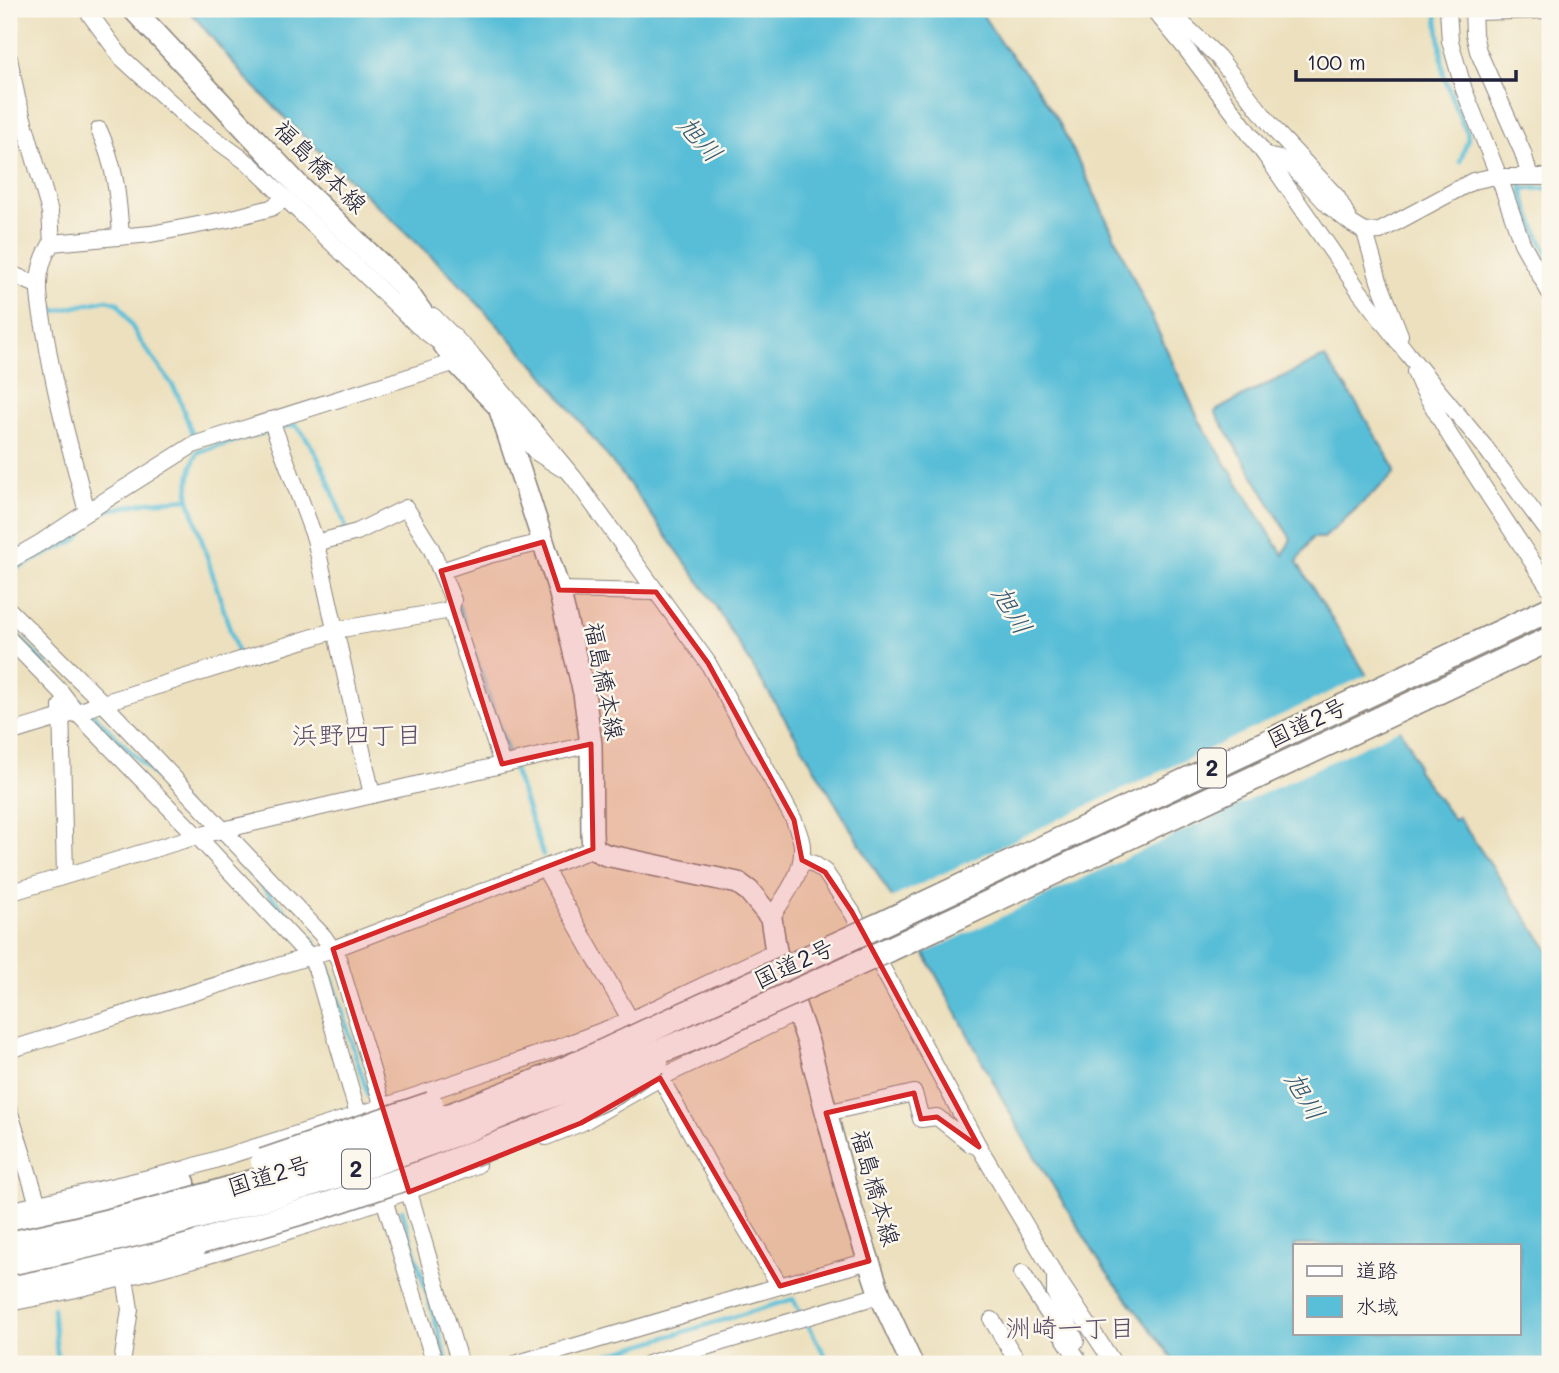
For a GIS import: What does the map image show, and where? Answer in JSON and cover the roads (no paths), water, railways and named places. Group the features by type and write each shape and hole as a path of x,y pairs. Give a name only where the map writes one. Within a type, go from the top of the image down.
{"highway":[{"name":"国道2号","path":"9,1244 230,1188 352,1151 530,1084 633,1029 874,927 1550,609"},
{"name":"国道2号","path":"9,1263 152,1230 358,1169 458,1133 691,1039 888,950 1550,639"},
{"path":"9,1226 226,1173 484,1087 633,1029"},
{"path":"9,1287 200,1242 326,1205 424,1172 532,1131 615,1092 691,1039"}],"main road":[{"name":"福島橋本線","path":"133,9 300,187 404,288 450,354 499,407 559,590 584,693 591,744 593,849"},
{"path":"593,849 606,855 738,883 749,891 771,918"},
{"name":"福島橋本線","path":"771,918 775,951 808,1042 850,1207 880,1295 912,1364"}],"street":[{"path":"9,561 195,444 273,426 450,354 418,327 251,165 192,123 122,58 86,9"},
{"path":"1153,9 1266,156 1360,292 1550,534"},
{"path":"1161,9 1180,21 1218,57 1278,134 1337,197 1358,228 1421,386 1450,436 1550,589"},
{"path":"1448,9 1450,41 1464,90 1522,243 1550,293"},
{"path":"1524,177 1523,153 1478,51 1473,11 1550,10"},
{"path":"9,58 17,98 50,212 52,243 47,250 39,282 51,371 87,512"},
{"path":"99,130 109,153 117,187 121,236"},
{"path":"1266,156 1280,159 1293,167 1329,206 1358,228 1380,231 1464,185 1482,179 1550,177"},
{"path":"52,243 151,234 229,219 271,208 285,199"},
{"path":"9,273 39,282"},
{"path":"404,288 472,356 574,478 708,663 794,820 802,845 802,860 796,879 771,918"},
{"path":"499,407 536,452 574,478"},
{"path":"273,426 316,543 373,795"},
{"path":"316,543 349,534 406,508 444,571 453,600 451,610 508,763"},
{"path":"444,571 489,555 543,542"},
{"path":"559,590 656,592"},
{"path":"9,610 83,710 209,833 300,944 338,958 460,1364"},
{"path":"9,733 336,630 451,610"},
{"path":"9,639 209,833 324,937 316,968 435,1364"},
{"path":"65,875 83,710"},
{"path":"9,893 209,833 591,744"},
{"path":"9,1050 321,953 593,849"},
{"path":"802,860 825,872 852,912 979,1147 1055,1275 1114,1364"},
{"path":"545,869 725,1194 783,1285"},
{"path":"9,1211 186,1169 383,1107 557,1048 633,1029 775,951"},
{"path":"9,1303 125,1278 295,1230 409,1192 581,1123 660,1078 798,1012"},
{"path":"826,1113 914,1093 921,1119 937,1117 971,1144 979,1147"},
{"path":"9,1110 38,1204"},
{"path":"515,1364 869,1261"},
{"path":"1022,1273 1083,1364"},
{"path":"1055,1275 1055,1293 1083,1364"},
{"path":"122,1364 130,1309 125,1278"},
{"path":"648,1364 880,1295"},
{"path":"992,1320 1019,1364"}],"water":[{"name":"旭川","path":"188,9 979,9 1059,122 1200,422 1283,555 1291,539 1215,412 1217,410 1325,358 1353,398 1393,465 1395,472 1392,476 1324,538 1312,538 1297,562 1411,747 1417,770 1454,820 1458,817 1550,952 1550,1364 1177,1364 1104,1269 1023,1137 920,945 708,594 630,485 541,372 453,277 299,132 244,76"}],"waterway":[{"path":"1436,9 1444,76 1467,131 1468,138 1460,162"},
{"path":"1521,181 1528,209 1550,258"},
{"path":"1522,189 1550,188"},
{"path":"46,285 49,305 56,311 107,300 118,303 178,395 194,439"},
{"path":"238,655 188,496 190,473 198,452 296,425 319,460 346,532"},
{"path":"9,572 76,540 99,512 149,502 189,499"},
{"path":"458,605 510,759"},
{"path":"9,627 57,677"},
{"path":"65,685 86,707"},
{"path":"92,713 207,828"},
{"path":"513,767 543,855"},
{"path":"215,837 312,939 318,949"},
{"path":"322,957 328,966 368,1095"},
{"path":"402,1210 448,1364"},
{"path":"577,1364 793,1299 830,1364"},
{"path":"53,1308 58,1364"}],"district":[{"name":"浜野四丁目","path":"357,735"},
{"name":"洲崎一丁目","path":"1070,1328"}]}
